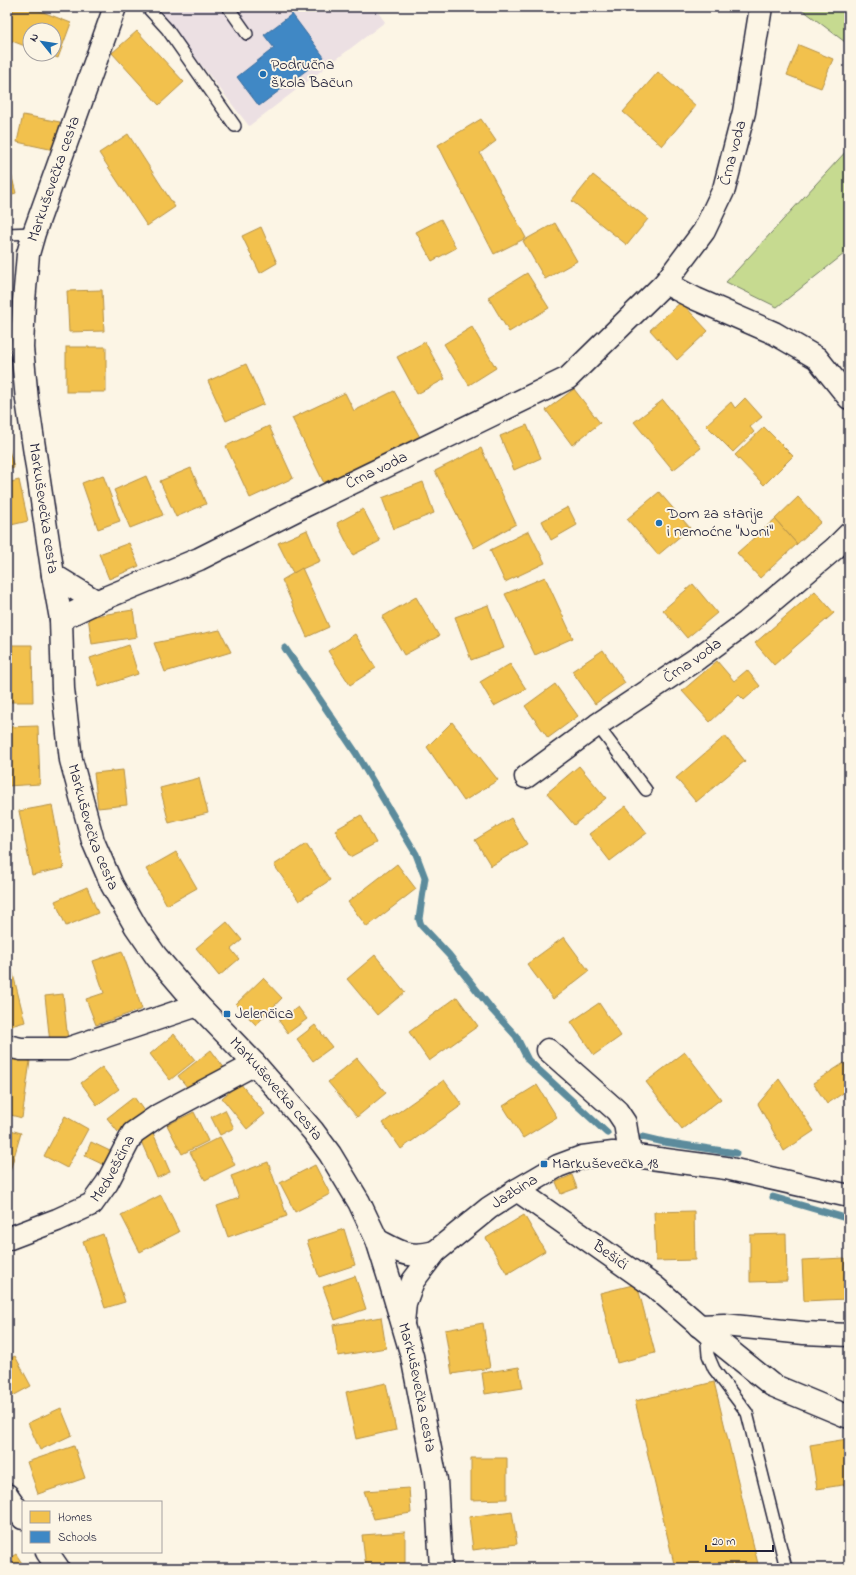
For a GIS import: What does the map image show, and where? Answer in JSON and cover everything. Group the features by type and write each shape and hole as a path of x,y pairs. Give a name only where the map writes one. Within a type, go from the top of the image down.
{"street":[{"name":"Markuševečka cesta","path":"116,7 34,233 28,254 24,301 22,348 27,400 61,619 64,689 71,760 93,841 112,885 136,927 170,973 198,1005 255,1064 313,1131 330,1154 359,1202 376,1240 412,1356 436,1480 441,1568"},
{"name":"Črna voda","path":"61,619 97,602 199,559 309,503 568,378 665,283 704,231 724,189 744,112 761,7"},
{"path":"665,283 774,333 817,358 849,398"},
{"name":"Črna voda","path":"526,777 597,725 698,658 747,622 834,550 849,534"},
{"path":"53,575 97,602"},
{"path":"7,1046 21,1049 67,1049 198,1005"},
{"path":"548,1050 617,1111 625,1123 630,1154"},
{"name":"Medveščina","path":"7,1239 57,1220 92,1204 107,1183 133,1132 159,1115 255,1064"},
{"name":"Jazbina","path":"403,1323 405,1303 410,1286 421,1269 435,1252 489,1208 558,1166 582,1157 613,1153 630,1154 726,1168 849,1196"},
{"name":"Bešići","path":"517,1190 655,1287 704,1330 772,1385 849,1417"},
{"path":"376,1240 410,1255 422,1255 435,1252"},
{"path":"704,1330 724,1324 804,1333 849,1335"},
{"path":"7,1495 22,1517"},
{"path":"48,1553 58,1568"}],"lane":[{"path":"147,7 167,29 236,126"},
{"path":"228,7 247,34"},
{"path":"7,234 34,233"},
{"path":"597,725 646,790"},
{"path":"704,1330 708,1355 714,1369 747,1413 786,1568"}],"shaded area":[{"name":"Područna škola Bačun","path":"156,7 374,7 385,22 249,126"}],"green space":[{"path":"799,7 849,7 849,45"},
{"path":"849,148 849,250 777,307 726,282"}],"building: Homes":[{"path":"14,7 30,7 71,23 62,47 62,22 22,22 22,45 7,39 7,27"},
{"path":"137,31 184,82 159,105 112,53"},
{"path":"799,45 833,59 821,88 787,75"},
{"path":"658,72 696,106 662,146 623,112"},
{"path":"23,115 60,122 54,150 17,142"},
{"path":"481,119 496,141 480,153 526,238 494,254 438,145"},
{"path":"128,134 175,207 147,226 99,153"},
{"path":"7,158 16,193 7,196"},
{"path":"593,175 648,219 627,245 572,201"},
{"path":"441,219 456,248 432,261 416,232"},
{"path":"555,223 577,261 545,279 523,241"},
{"path":"261,227 277,263 260,273 242,236"},
{"path":"527,273 549,308 509,332 488,297"},
{"path":"102,290 104,331 69,332 67,291"},
{"path":"681,302 708,331 677,360 650,330"},
{"path":"472,327 496,368 469,385 444,344"},
{"path":"425,342 445,379 417,394 397,357"},
{"path":"66,347 106,347 106,392 66,392"},
{"path":"246,364 264,404 226,421 208,381"},
{"path":"574,389 600,423 572,445 546,410"},
{"path":"394,391 421,439 325,485 292,418 345,393 354,411"},
{"path":"745,398 762,417 750,427 754,432 733,452 706,425 731,402 735,408"},
{"path":"663,400 701,448 673,470 634,422"},
{"path":"527,425 541,458 514,470 500,436"},
{"path":"269,426 293,478 250,498 226,446"},
{"path":"764,427 793,456 764,485 735,455"},
{"path":"7,443 14,468 7,470"},
{"path":"481,448 516,524 474,548 435,471"},
{"path":"191,468 206,504 176,517 160,481"},
{"path":"103,475 120,521 98,529 82,483"},
{"path":"146,476 163,515 130,528 114,490"},
{"path":"19,480 28,521 7,526 7,483"},
{"path":"423,482 434,513 394,529 382,498"},
{"name":"Dom za starije i nemoćne \"Noni\"","path":"659,492 690,528 658,555 627,519"},
{"path":"798,497 821,522 797,544 775,519"},
{"path":"568,507 577,525 551,540 542,521"},
{"path":"363,509 380,541 353,555 337,523"},
{"path":"775,519 797,544 760,578 737,553"},
{"path":"307,530 320,561 293,573 278,543"},
{"path":"529,531 545,563 505,582 490,550"},
{"path":"129,543 139,566 109,579 99,554"},
{"path":"302,568 329,627 307,637 282,580"},
{"path":"545,577 573,638 535,655 505,594"},
{"path":"693,584 717,613 687,638 663,610"},
{"path":"815,591 834,613 774,665 755,643"},
{"path":"416,597 439,636 404,655 382,617"},
{"path":"488,605 504,648 471,660 455,617"},
{"path":"133,610 137,637 92,644 88,617"},
{"path":"220,630 231,652 165,672 154,643"},
{"path":"355,634 376,668 350,685 328,651"},
{"path":"7,645 32,645 33,702 7,702"},
{"path":"129,645 138,674 99,687 90,658"},
{"path":"603,650 625,683 595,704 572,671"},
{"path":"717,661 734,681 747,670 760,686 744,700 739,695 710,722 682,691"},
{"path":"510,664 526,689 494,706 480,682"},
{"path":"555,684 578,716 548,738 525,706"},
{"path":"452,722 498,780 464,801 427,747"},
{"path":"38,726 40,784 7,786 7,727"},
{"path":"725,736 745,761 696,802 676,778"},
{"path":"579,766 606,798 574,825 547,793"},
{"path":"123,770 127,805 98,808 94,773"},
{"path":"199,778 208,813 169,823 160,788"},
{"path":"52,805 64,868 32,875 19,811"},
{"path":"626,806 647,833 610,861 589,834"},
{"path":"361,815 376,843 350,857 335,830"},
{"path":"511,818 527,844 491,866 475,840"},
{"path":"306,844 330,880 299,901 274,865"},
{"path":"176,852 197,888 167,905 146,869"},
{"path":"397,864 416,889 367,927 348,902"},
{"path":"87,887 98,913 66,926 55,901"},
{"path":"227,922 242,940 231,949 239,959 219,976 196,948"},
{"path":"564,937 589,971 553,999 527,964"},
{"path":"122,951 142,1009 96,1025 86,999 104,993 93,961"},
{"path":"375,955 405,992 377,1015 347,979"},
{"path":"12,970 25,1022 7,1027 7,971"},
{"path":"263,978 282,998 256,1025 236,1004"},
{"path":"63,994 68,1041 50,1043 45,996"},
{"path":"457,997 478,1026 429,1061 409,1032"},
{"path":"599,1003 621,1036 594,1055 571,1022"},
{"path":"298,1007 307,1019 288,1033 279,1021"},
{"path":"315,1025 332,1047 313,1061 297,1039"},
{"path":"174,1034 195,1060 170,1080 150,1054"},
{"path":"211,1050 225,1069 193,1094 178,1076"},
{"path":"685,1052 721,1099 682,1129 646,1082"},
{"path":"7,1058 30,1061 22,1118 7,1114"},
{"path":"357,1058 386,1093 357,1117 328,1082"},
{"path":"844,1063 849,1071 849,1089 827,1104 813,1083"},
{"path":"102,1067 119,1089 97,1105 81,1083"},
{"path":"779,1079 814,1131 784,1151 758,1104"},
{"path":"444,1080 462,1105 401,1149 383,1123"},
{"path":"240,1083 265,1114 247,1129 222,1098"},
{"path":"537,1085 557,1117 523,1138 503,1106"},
{"path":"134,1097 144,1111 118,1132 107,1118"},
{"path":"225,1110 234,1128 220,1135 211,1117"},
{"path":"194,1112 208,1141 182,1154 167,1125"},
{"path":"65,1116 88,1129 67,1168 44,1156"},
{"path":"7,1129 21,1133 7,1181"},
{"path":"153,1133 170,1172 157,1178 140,1139"},
{"path":"220,1137 235,1165 205,1180 190,1152"},
{"path":"91,1142 110,1151 104,1165 85,1156"},
{"path":"268,1162 287,1216 228,1237 217,1206 239,1198 231,1176"},
{"path":"315,1165 330,1194 295,1212 280,1183"},
{"path":"572,1175 577,1188 561,1194 556,1182"},
{"path":"161,1195 179,1232 140,1252 121,1215"},
{"path":"694,1211 695,1260 656,1261 654,1212"},
{"path":"524,1215 545,1251 507,1274 486,1238"},
{"path":"344,1229 355,1265 319,1277 307,1241"},
{"path":"103,1234 125,1302 105,1308 83,1241"},
{"path":"786,1234 787,1281 750,1282 750,1235"},
{"path":"845,1258 847,1299 804,1301 802,1260"},
{"path":"355,1276 366,1309 335,1320 323,1287"},
{"path":"637,1284 655,1353 617,1363 600,1293"},
{"path":"381,1317 386,1348 338,1356 333,1325"},
{"path":"483,1323 490,1368 452,1374 445,1330"},
{"path":"15,1356 31,1386 7,1399 7,1360"},
{"path":"519,1367 523,1388 485,1394 482,1373"},
{"path":"714,1382 759,1568 675,1568 635,1401"},
{"path":"386,1383 396,1430 356,1439 346,1392"},
{"path":"61,1408 72,1435 40,1450 28,1423"},
{"path":"847,1439 849,1449 849,1484 817,1489 810,1445"},
{"path":"74,1446 85,1478 38,1494 27,1462"},
{"path":"471,1458 507,1458 507,1499 471,1500"},
{"path":"409,1488 411,1513 374,1519 364,1491"},
{"path":"512,1511 517,1544 473,1550 469,1517"},
{"path":"405,1532 405,1568 366,1568 362,1535"},
{"path":"16,1554 25,1568 7,1568 7,1560"}],"building: Schools":[{"path":"292,14 324,57 259,106 237,77 274,48 264,35"}],"waterway":[{"path":"285,648 356,753 416,854 425,878 419,919 421,925 449,955 493,1011 516,1036 528,1060 607,1133"},
{"path":"643,1137 664,1142 736,1153"},
{"path":"773,1197 849,1219"}],"place":[{"name":"Područna škola Bačun","path":"263,74"},
{"name":"Dom za starije i nemoćne \"Noni\"","path":"659,523"},
{"name":"Jelenčica","path":"227,1014"},
{"name":"Markuševečka 18","path":"544,1164"}]}
